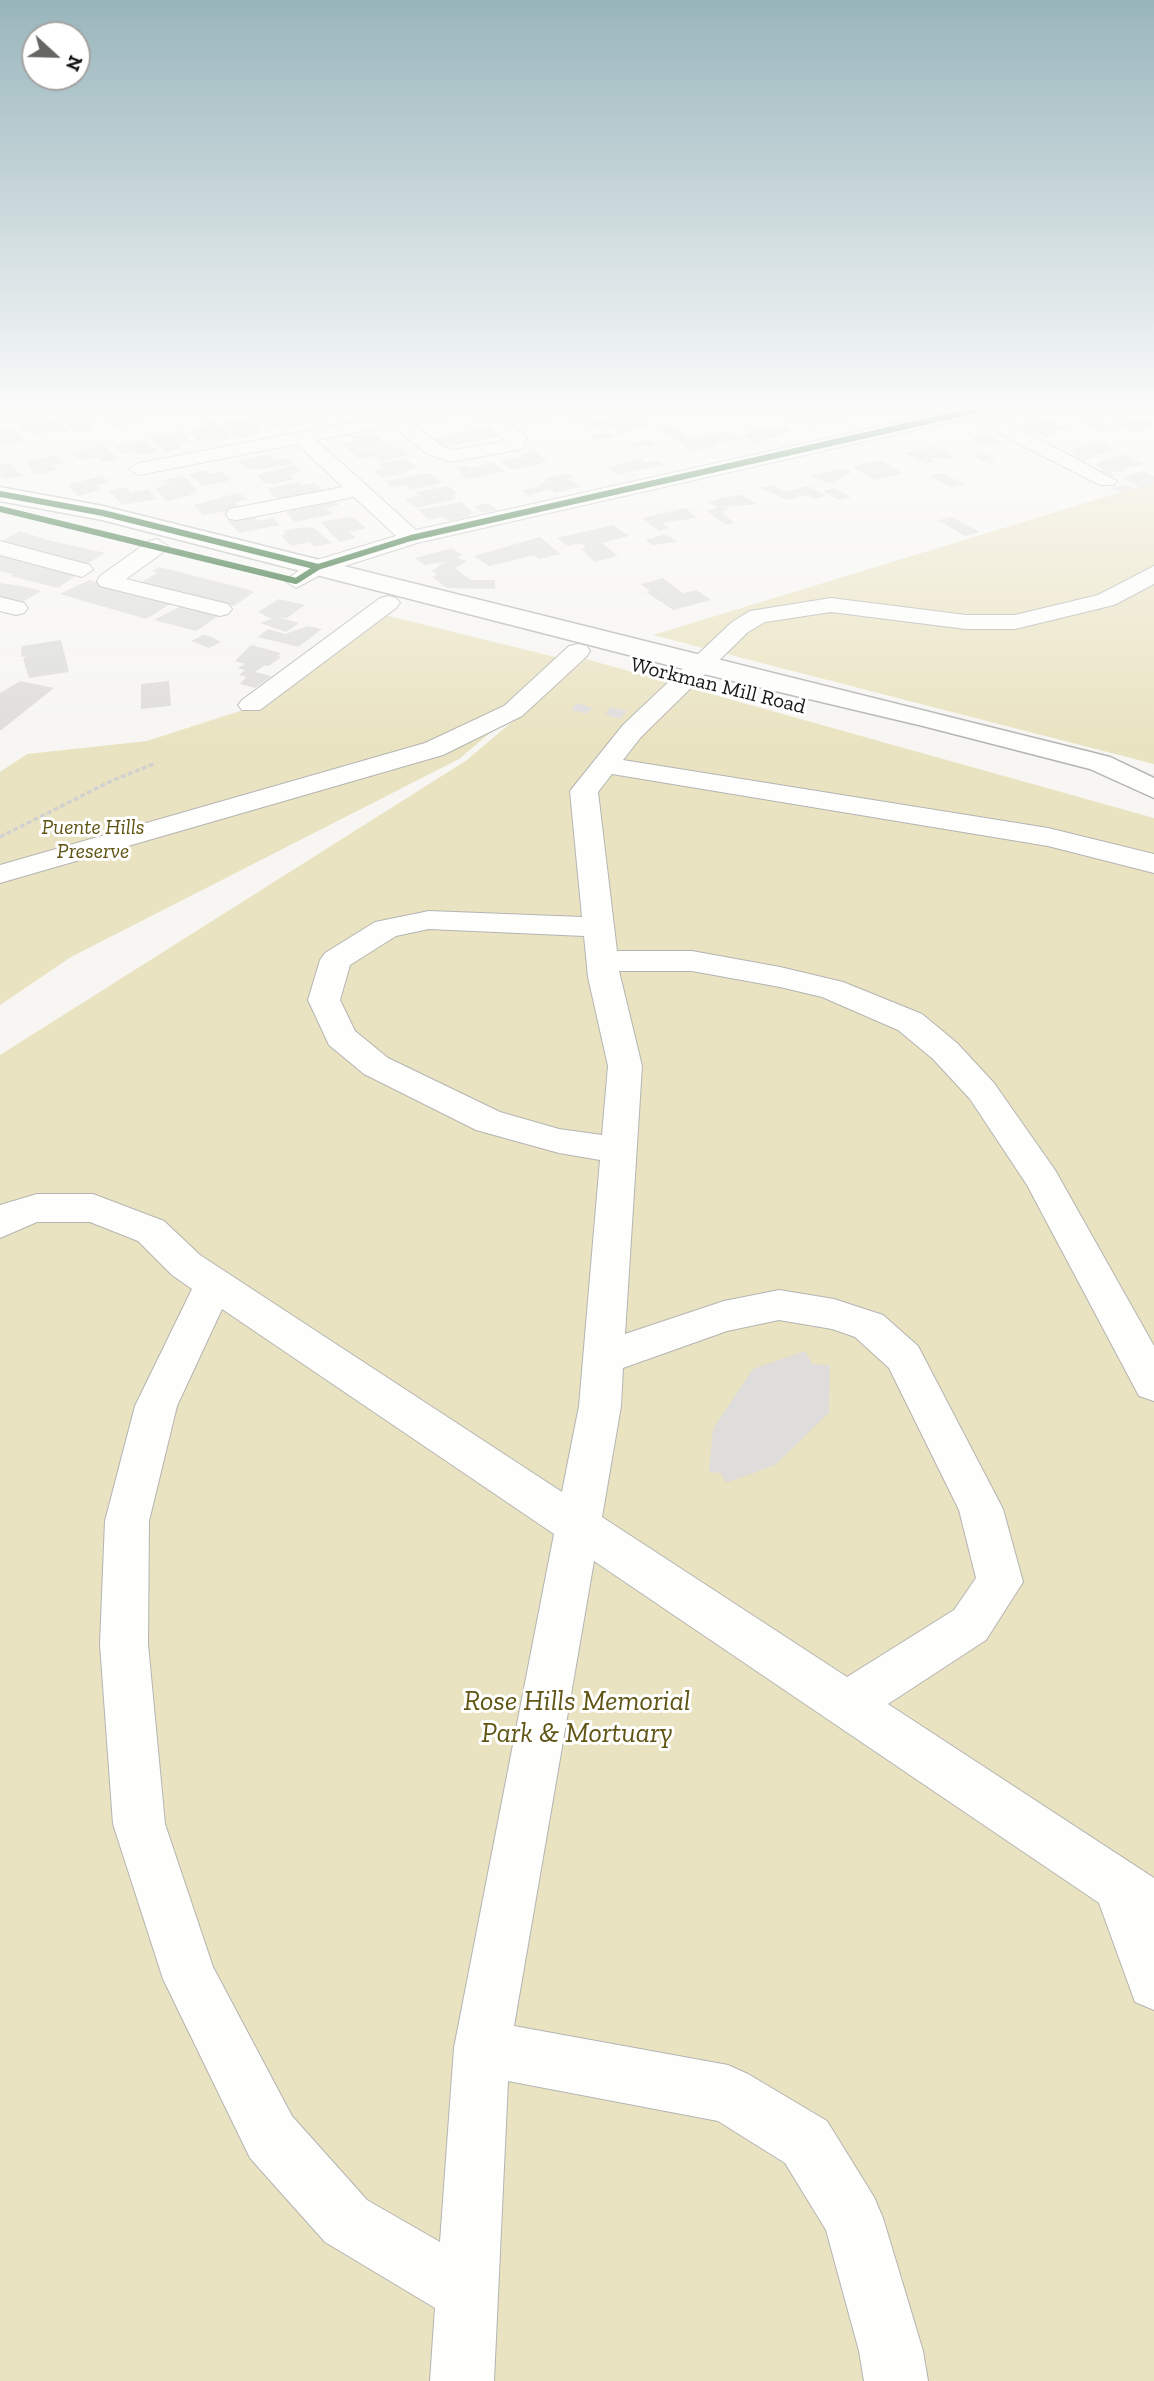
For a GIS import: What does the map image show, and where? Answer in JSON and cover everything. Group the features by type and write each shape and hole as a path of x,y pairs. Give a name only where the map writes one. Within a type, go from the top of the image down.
{"main road":[{"name":"Workman Mill Road","path":"51,521 578,651 694,671"},
{"name":"Workman Mill Road","path":"135,521 318,567 1093,783 1147,786"}],"street":[{"path":"392,521 411,538"},
{"path":"296,581 318,567 411,538 485,521"},
{"path":"157,546 108,581 220,609"},
{"path":"0,548 82,570"},
{"path":"462,2381 482,2048 600,1406 604,1358 625,1066 600,944 584,790 632,731 740,626 758,616 792,609 845,605 965,622 1014,622 1106,600 1140,584 1154,573"},
{"path":"250,705 388,603"},
{"path":"0,874 218,809 434,749 513,712 578,651"},
{"path":"606,765 1048,837 1133,856 1154,864"},
{"path":"0,847 106,844"},
{"path":"618,1150 559,1141 488,1121 376,1066 341,1037 324,1000 336,960 386,929 429,920 600,944 780,977 832,989 910,1022 945,1051 982,1091 1042,1179 1154,1384"},
{"path":"0,1223 10,1216 37,1208 93,1208 151,1231 186,1265 214,1284 579,1524 1137,1898 1154,1983"},
{"path":"214,1284 156,1406 127,1521 124,1644 139,1824 190,1979 271,2137 346,2221 468,2293"},
{"path":"604,1358 724,1316 779,1305 834,1314 869,1326 904,1357 981,1509 1000,1582 970,1625 846,1704"},
{"path":"482,2048 728,2094 806,2142 853,2218 891,2351 896,2381"}],"path":[{"path":"0,837 109,782 156,763"}],"green space":[{"path":"1026,521 1154,521 1154,764 653,635"},
{"name":"Puente Hills Preserve","path":"385,615 575,662 459,759 71,957 0,1005 0,772 27,754 147,741 274,700"},
{"name":"Rose Hills Memorial Park & Mortuary","path":"586,659 1154,818 1154,2381 0,2381 0,1055 467,760"}],"building":[{"path":"228,521 276,521 280,525 239,533"},
{"path":"358,521 366,528 349,532 356,538 339,542 321,522"},
{"path":"646,521 675,521 662,523 670,528 659,531"},
{"path":"720,521 735,523 726,525"},
{"path":"940,521 960,521 980,532 965,536"},
{"path":"613,525 629,536 602,543 618,556 595,562 581,549 586,547 581,543 568,546 557,538"},
{"path":"314,528 332,543 314,547 310,542 291,546 281,535 286,534 283,531"},
{"path":"20,531 105,553 82,567 0,545 0,542"},
{"path":"666,534 678,542 653,545 645,540"},
{"path":"540,537 561,554 539,559 534,555 489,566 474,556"},
{"path":"452,548 462,555 457,558 467,561 455,568 471,580 495,580 495,589 447,588 432,577 437,575 432,571 445,562 424,565 415,558"},
{"path":"0,554 78,574 58,588 10,576 13,574 0,571"},
{"path":"159,567 254,592 234,606 140,583 157,573 152,571"},
{"path":"663,578 683,593 697,590 711,600 673,610 646,592 650,591 641,584"},
{"path":"89,580 172,603 146,619 60,594"},
{"path":"0,583 41,591 16,606 0,600"},
{"path":"279,599 305,605 287,618 277,617 299,623 286,632 260,623 272,619 258,612"},
{"path":"183,605 220,615 196,631 154,620"},
{"path":"308,626 322,629 298,647 258,637 268,629 285,634"},
{"path":"203,635 221,642 209,648 191,641"},
{"path":"61,640 69,672 29,678 23,659 26,656 21,657 22,646"},
{"path":"251,645 281,653 278,656 281,657 269,666 265,665 255,672 272,676 255,688 240,684 246,677 239,675 245,670 238,668 245,664 235,661"},
{"path":"20,681 54,688 0,731 0,693"},
{"path":"169,681 171,706 141,709 141,684"},
{"path":"577,703 593,708 587,714 571,710"},
{"path":"611,707 627,711 620,719 604,714"},
{"path":"805,1351 812,1364 830,1365 829,1413 775,1465 726,1483 721,1473 709,1472 713,1429 753,1369"}],"cycle path":[{"path":"50,521 296,581 318,567 411,538 486,521"},
{"path":"135,521 318,567"}]}
